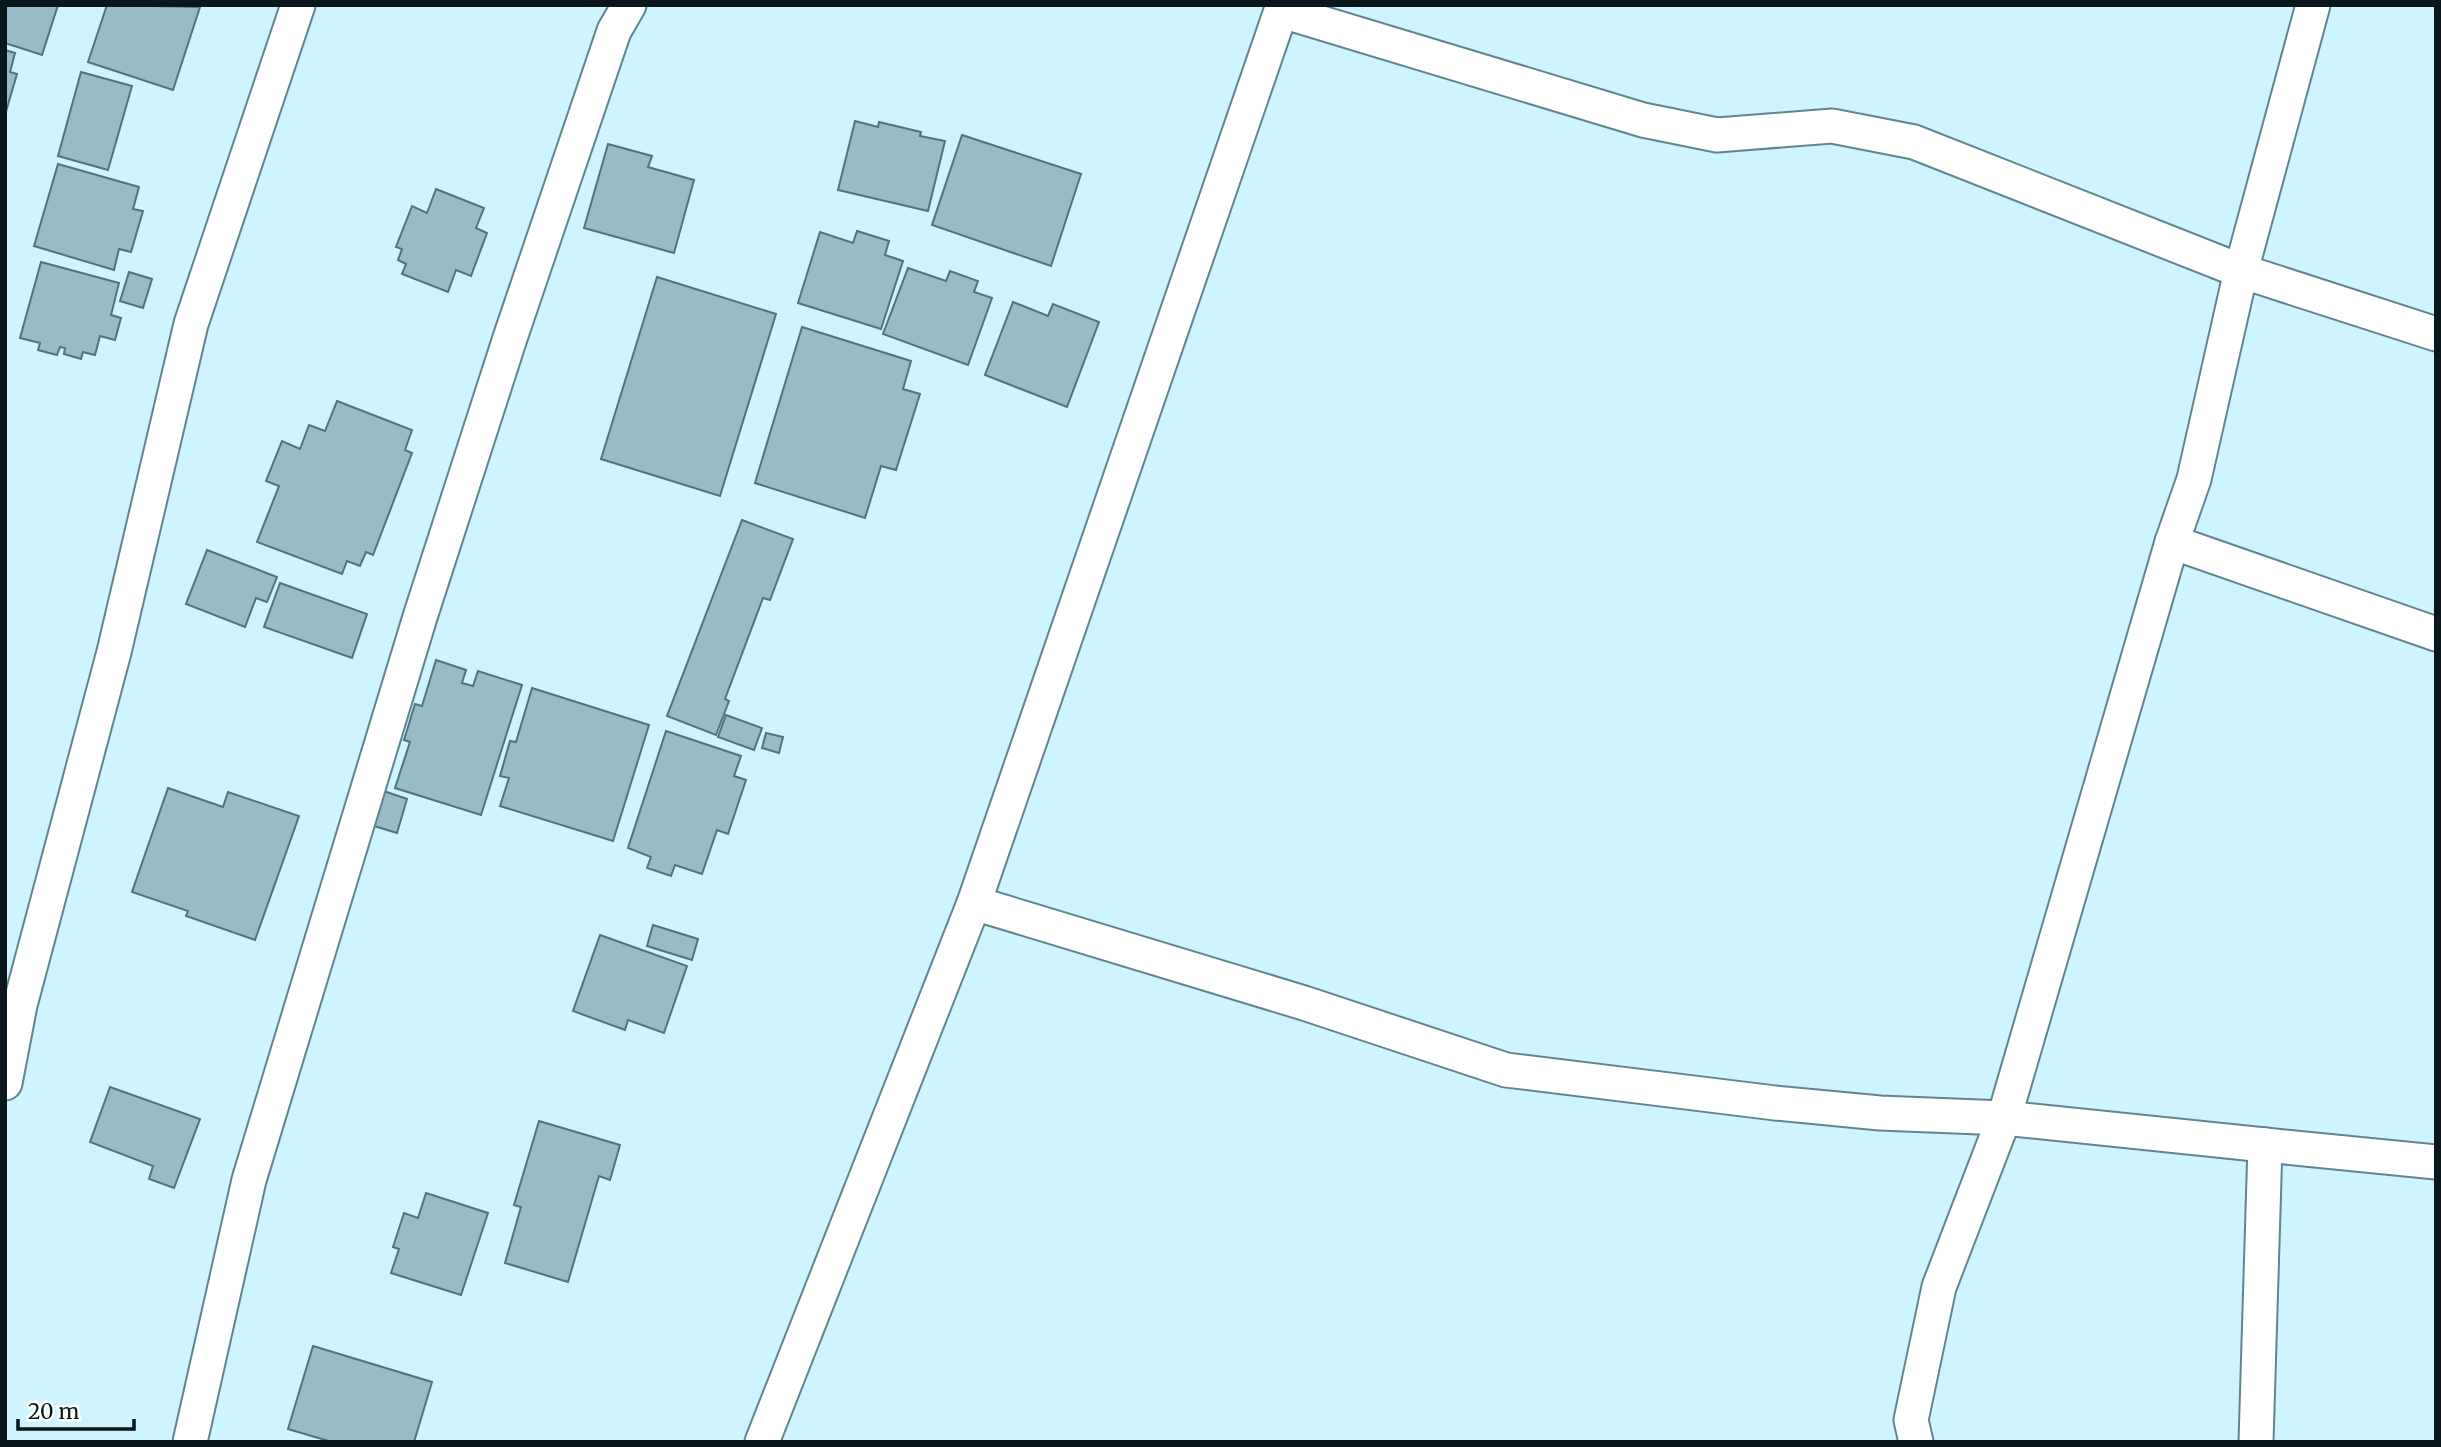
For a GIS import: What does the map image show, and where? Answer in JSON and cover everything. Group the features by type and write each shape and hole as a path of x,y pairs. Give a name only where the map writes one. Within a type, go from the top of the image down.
{"street":[{"path":"5,1083 20,1005 114,652 191,324 298,5"},
{"path":"190,1442 249,1180 416,630 510,338 614,31 629,5"},
{"path":"1916,1442 1911,1420 1939,1287 2004,1118 2172,542 2194,479 2241,271 2314,5"},
{"path":"762,1442 974,902 1282,8 1643,120 1717,135 1832,126 1914,142 2241,271 2436,334"},
{"path":"2172,542 2436,634"},
{"path":"974,902 1304,1003 1506,1070 1854,1110 2004,1118 2436,1162"},
{"path":"2256,1442 2265,1145"}],"building":[{"path":"5,5 58,5 42,55 5,43"},
{"path":"107,5 200,7 173,90 88,62"},
{"path":"5,50 15,53 10,72 17,74 5,115"},
{"path":"81,72 132,86 108,170 58,156"},
{"path":"855,121 878,127 879,122 921,132 920,136 945,141 928,211 838,190"},
{"path":"962,135 1081,174 1051,266 932,225"},
{"path":"608,144 652,156 648,167 694,180 674,253 584,228"},
{"path":"58,164 139,187 133,209 143,211 131,252 119,249 114,270 34,246"},
{"path":"436,189 484,208 476,228 487,233 471,276 456,270 448,292 402,274 406,264 398,260 402,249 396,247 412,206 427,213"},
{"path":"857,231 889,241 885,255 903,261 881,329 798,303 820,232 853,243"},
{"path":"41,262 119,283 111,315 121,318 115,340 100,336 95,355 83,352 81,359 64,354 65,348 60,347 57,355 38,350 40,343 20,338"},
{"path":"908,268 946,281 950,271 978,281 974,292 992,298 968,365 883,334"},
{"path":"129,272 152,279 143,308 120,301"},
{"path":"657,277 776,314 720,496 601,459"},
{"path":"1013,302 1048,316 1053,304 1099,322 1067,407 985,375"},
{"path":"802,327 911,361 903,389 920,394 896,470 881,466 865,518 755,483"},
{"path":"337,401 412,430 405,450 412,453 373,555 366,552 360,566 347,561 342,574 257,542 279,486 266,481 282,441 300,449 309,425 325,431"},
{"path":"742,520 793,539 770,600 763,598 725,699 729,701 716,735 667,716"},
{"path":"207,550 277,577 267,602 256,598 245,627 186,604"},
{"path":"280,583 367,614 352,658 264,627"},
{"path":"436,660 466,670 462,683 473,686 478,671 522,685 481,815 395,788 410,742 404,740 415,704 422,706"},
{"path":"532,688 649,725 613,841 500,806 509,778 500,776 510,741 516,742"},
{"path":"726,715 762,728 754,750 718,737"},
{"path":"666,731 741,756 734,776 746,780 728,834 717,830 702,874 675,865 671,876 647,868 651,857 628,848"},
{"path":"766,733 783,737 779,753 762,748"},
{"path":"372,787 407,799 397,833 361,822"},
{"path":"168,788 223,807 228,792 299,816 255,940 186,916 188,911 132,892"},
{"path":"653,925 698,939 692,960 647,946"},
{"path":"600,935 687,966 664,1033 628,1020 625,1030 573,1011"},
{"path":"110,1087 200,1119 174,1188 149,1179 153,1166 90,1142"},
{"path":"539,1121 620,1145 610,1180 599,1176 568,1282 505,1263 521,1207 514,1205"},
{"path":"426,1193 488,1213 461,1295 391,1273 399,1249 393,1247 404,1213 418,1218"},
{"path":"313,1346 432,1382 414,1442 332,1442 288,1429"}]}
